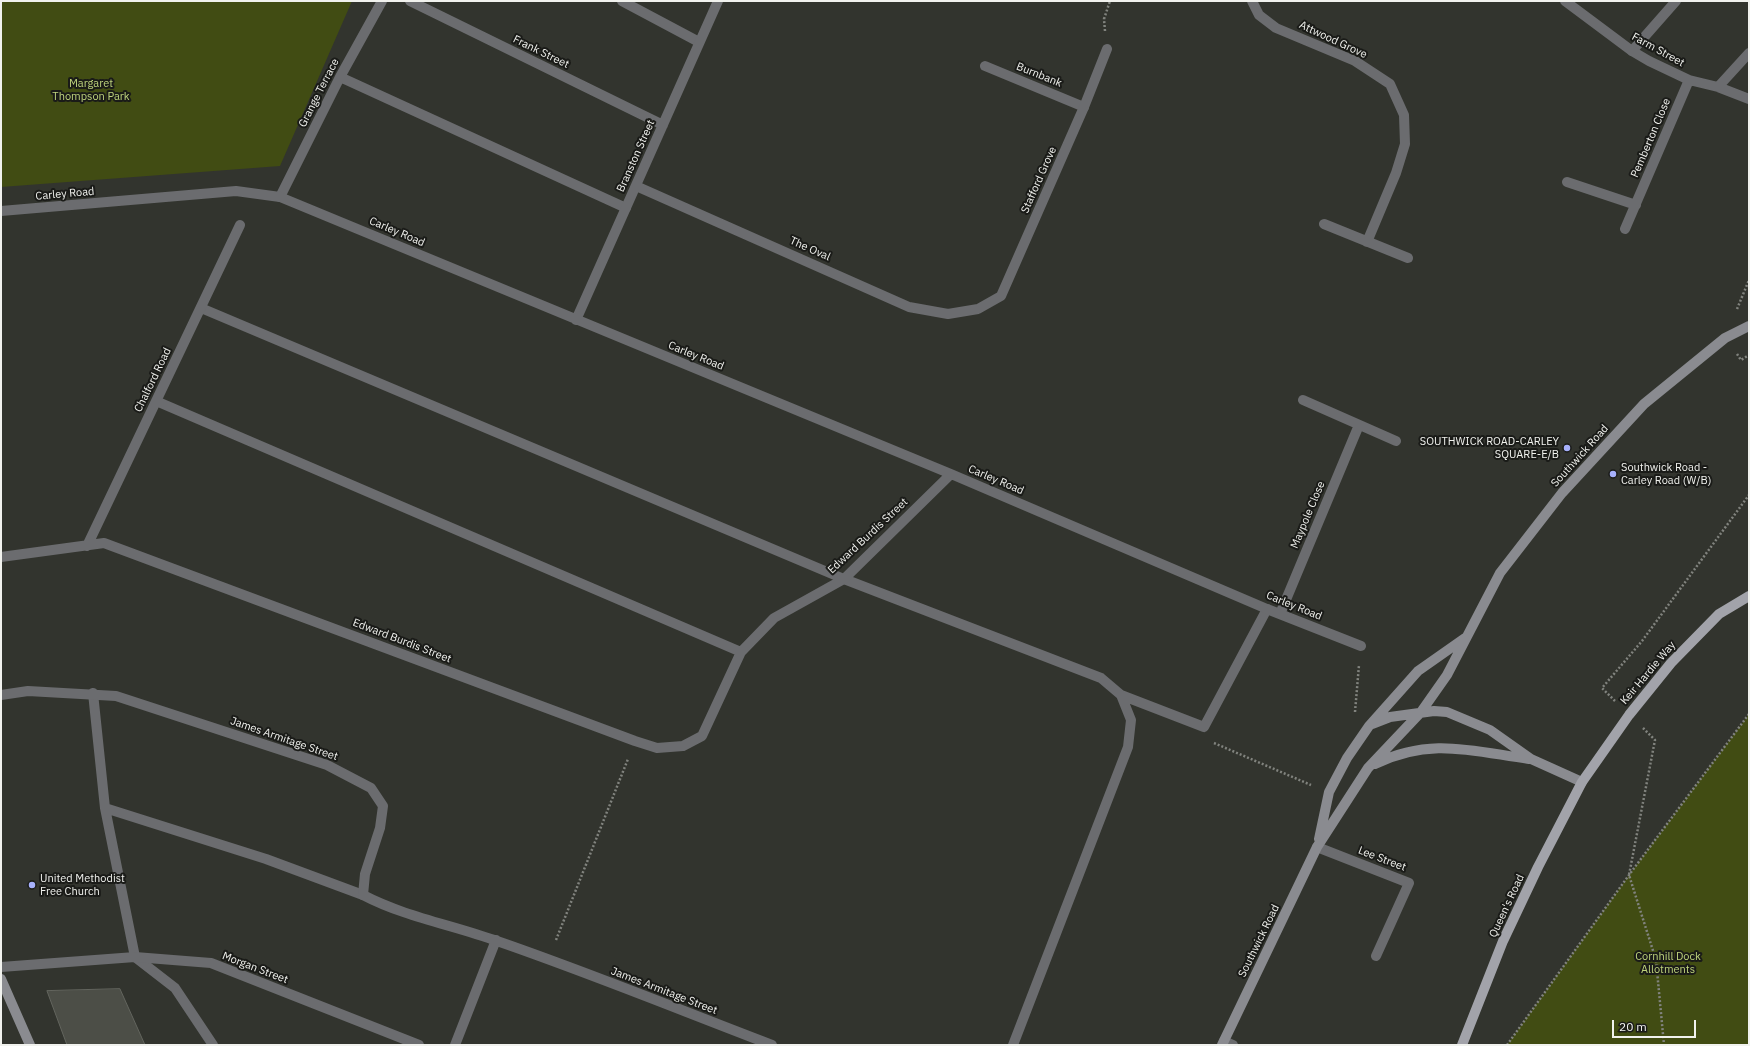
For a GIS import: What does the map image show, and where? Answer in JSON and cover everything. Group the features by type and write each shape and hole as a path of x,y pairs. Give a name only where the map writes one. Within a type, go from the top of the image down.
{"main road":[{"name":"Southwick Road","path":"1226,1044 1317,847 1368,768 1421,712 1447,675 1500,573 1562,493 1644,404 1725,338 1749,326"},
{"name":"Keir Hardie Way","path":"1582,782 1629,715 1670,663 1719,614 1749,596"},
{"name":"Southwick Road","path":"1317,847 1329,792 1347,758 1369,726 1418,672 1466,637"},
{"path":"1369,726 1390,716 1421,712 1447,712 1490,730 1531,759 1582,782"},
{"path":"1368,768 1391,757 1432,747 1457,748 1531,759"},
{"name":"Queen's Road","path":"1462,1045 1503,942 1538,867 1582,782"},
{"path":"1,980 30,1045"}],"street":[{"name":"Grange Terrace","path":"280,197 340,77 382,1"},
{"name":"Frank Street","path":"410,1 663,124"},
{"path":"622,1 699,42"},
{"name":"Branston Street","path":"576,320 718,1"},
{"name":"Attwood Grove","path":"1252,1 1259,14 1276,28 1355,61 1390,84 1404,115 1405,144 1396,173 1367,242"},
{"path":"1632,51 1676,1"},
{"name":"Farm Street","path":"1569,2 1632,51 1689,80 1718,87 1749,99"},
{"name":"Stafford Grove","path":"978,309 1001,296 1084,107 1107,49"},
{"path":"1718,87 1749,53"},
{"name":"Burnbank","path":"985,66 1084,107"},
{"path":"340,77 626,208"},
{"name":"Pemberton Close","path":"1625,229 1689,80"},
{"path":"1567,182 1636,205"},
{"name":"The Oval","path":"636,186 910,307 948,314 978,309"},
{"name":"Carley Road","path":"1,211 236,191 280,197 951,474 1267,609 1361,646"},
{"path":"1324,224 1408,258"},
{"name":"Chalford Road","path":"86,546 240,225"},
{"path":"201,308 844,579 1101,678 1120,695 1204,727 1267,609"},
{"path":"1303,400 1396,441"},
{"path":"156,401 741,652"},
{"name":"Maypole Close","path":"1280,614 1358,425"},
{"name":"Edward Burdis Street","path":"1,557 104,543 635,741 657,748 683,746 702,736 741,652 774,618 844,579 951,474"},
{"name":"James Armitage Street","path":"1,695 28,691 93,693 116,696 139,702 328,765 371,788 383,806 380,828 365,874 363,895 381,905 496,940 548,959 772,1045"},
{"path":"93,693 105,808 135,957 175,988 213,1045"},
{"path":"1013,1045 1128,748 1131,720 1120,695"},
{"path":"105,808 266,860 363,895"},
{"name":"Lee Street","path":"1317,847 1409,882 1376,956"},
{"path":"455,1045 496,940"},
{"name":"Morgan Street","path":"1,968 135,957 211,963 419,1045"}],"path":[{"path":"1107,49 1104,19 1110,1"},
{"path":"1361,646 1354,713 1369,726"},
{"path":"1507,1045 1629,875 1749,714"},
{"path":"1204,727 1210,741 1329,792"},
{"path":"548,959 635,741"},
{"path":"1629,875 1656,960 1664,1045"}],"green space":[{"name":"Margaret Thompson Park","path":"1,1 352,1 280,166 1,187"},
{"name":"Cornhill Dock Allotments","path":"1749,714 1749,1045 1507,1045 1629,875"}],"building":[{"path":"120,989 145,1045 67,1045 47,991"}],"place":[{"name":"SOUTHWICK ROAD-CARLEY SQUARE-E/B","path":"1567,448"},
{"name":"Southwick Road - Carley Road (W/B)","path":"1613,474"},
{"name":"United Methodist Free Church","path":"32,885"}]}
